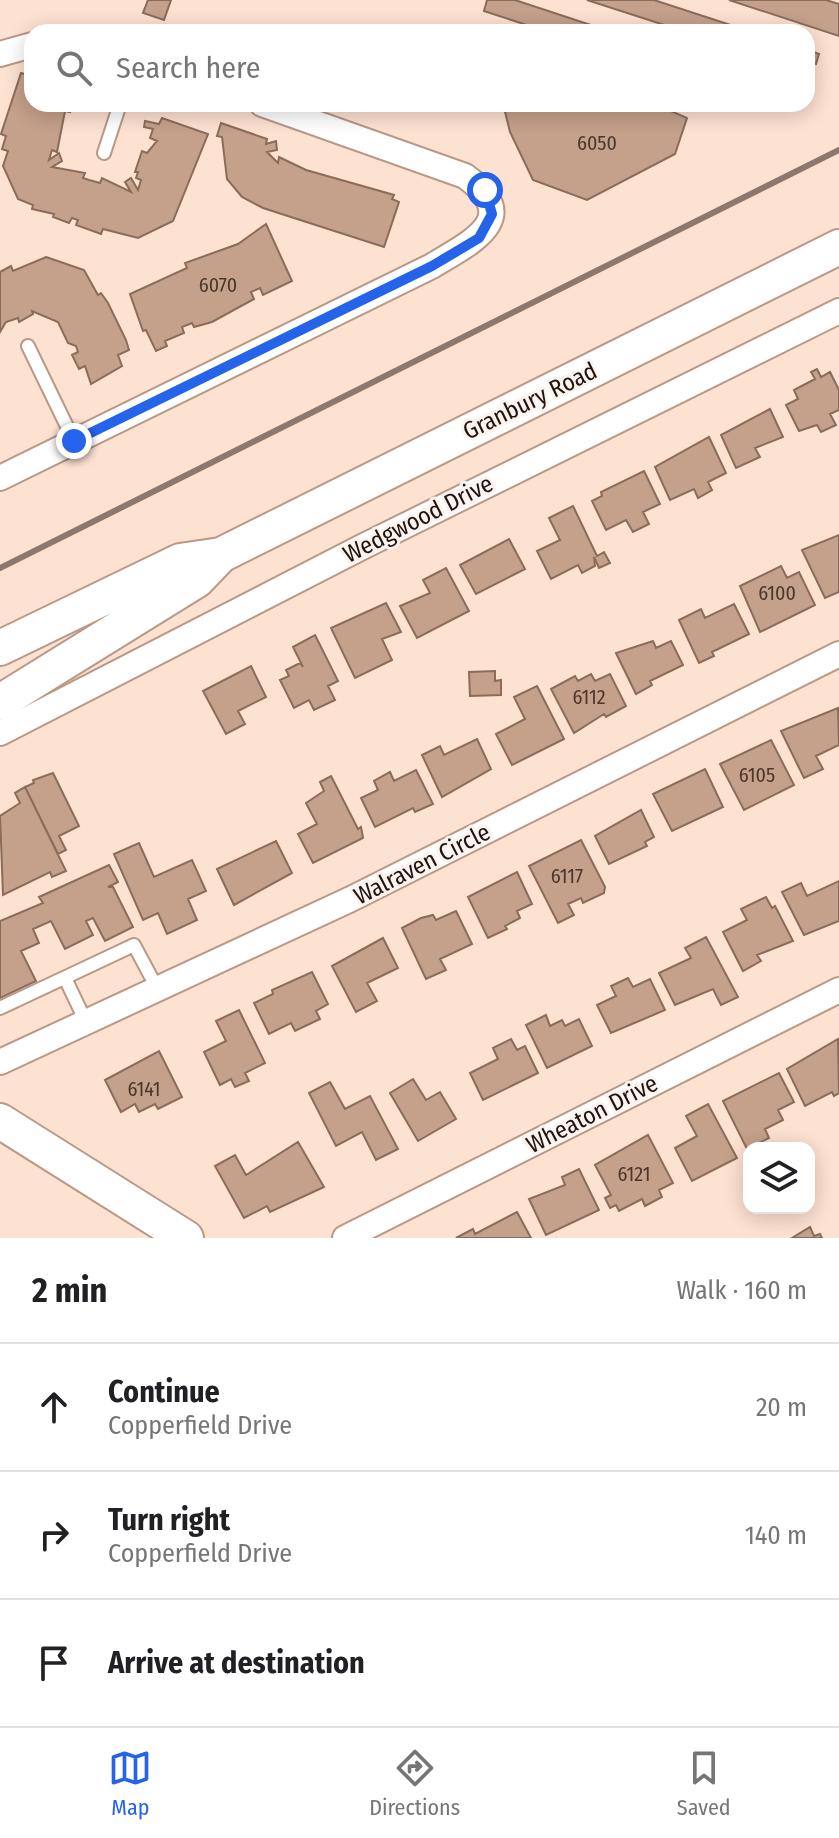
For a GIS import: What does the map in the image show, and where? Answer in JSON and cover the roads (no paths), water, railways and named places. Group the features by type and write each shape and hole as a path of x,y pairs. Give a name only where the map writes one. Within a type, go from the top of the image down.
{"main road":[{"name":"Granbury Road","path":"0,648 180,561 221,555 839,247"},
{"name":"Granbury Road","path":"0,702 197,580 221,555"},
{"path":"0,1121 186,1238"}],"street":[{"path":"0,54 24,47"},
{"path":"0,478 432,266 479,238 488,227 492,214 485,190 465,176 285,112"},
{"name":"Wedgwood Drive","path":"0,733 376,539 839,311"},
{"name":"Walraven Circle","path":"0,1062 351,899 839,654"},
{"name":"Wheaton Drive","path":"345,1238 839,990"}],"lane":[{"path":"104,153 117,112"},
{"path":"28,346 74,441"},
{"path":"0,1008 134,945 158,990"},
{"path":"65,978 86,1022"}],"railway":[{"path":"0,568 839,150"}]}
